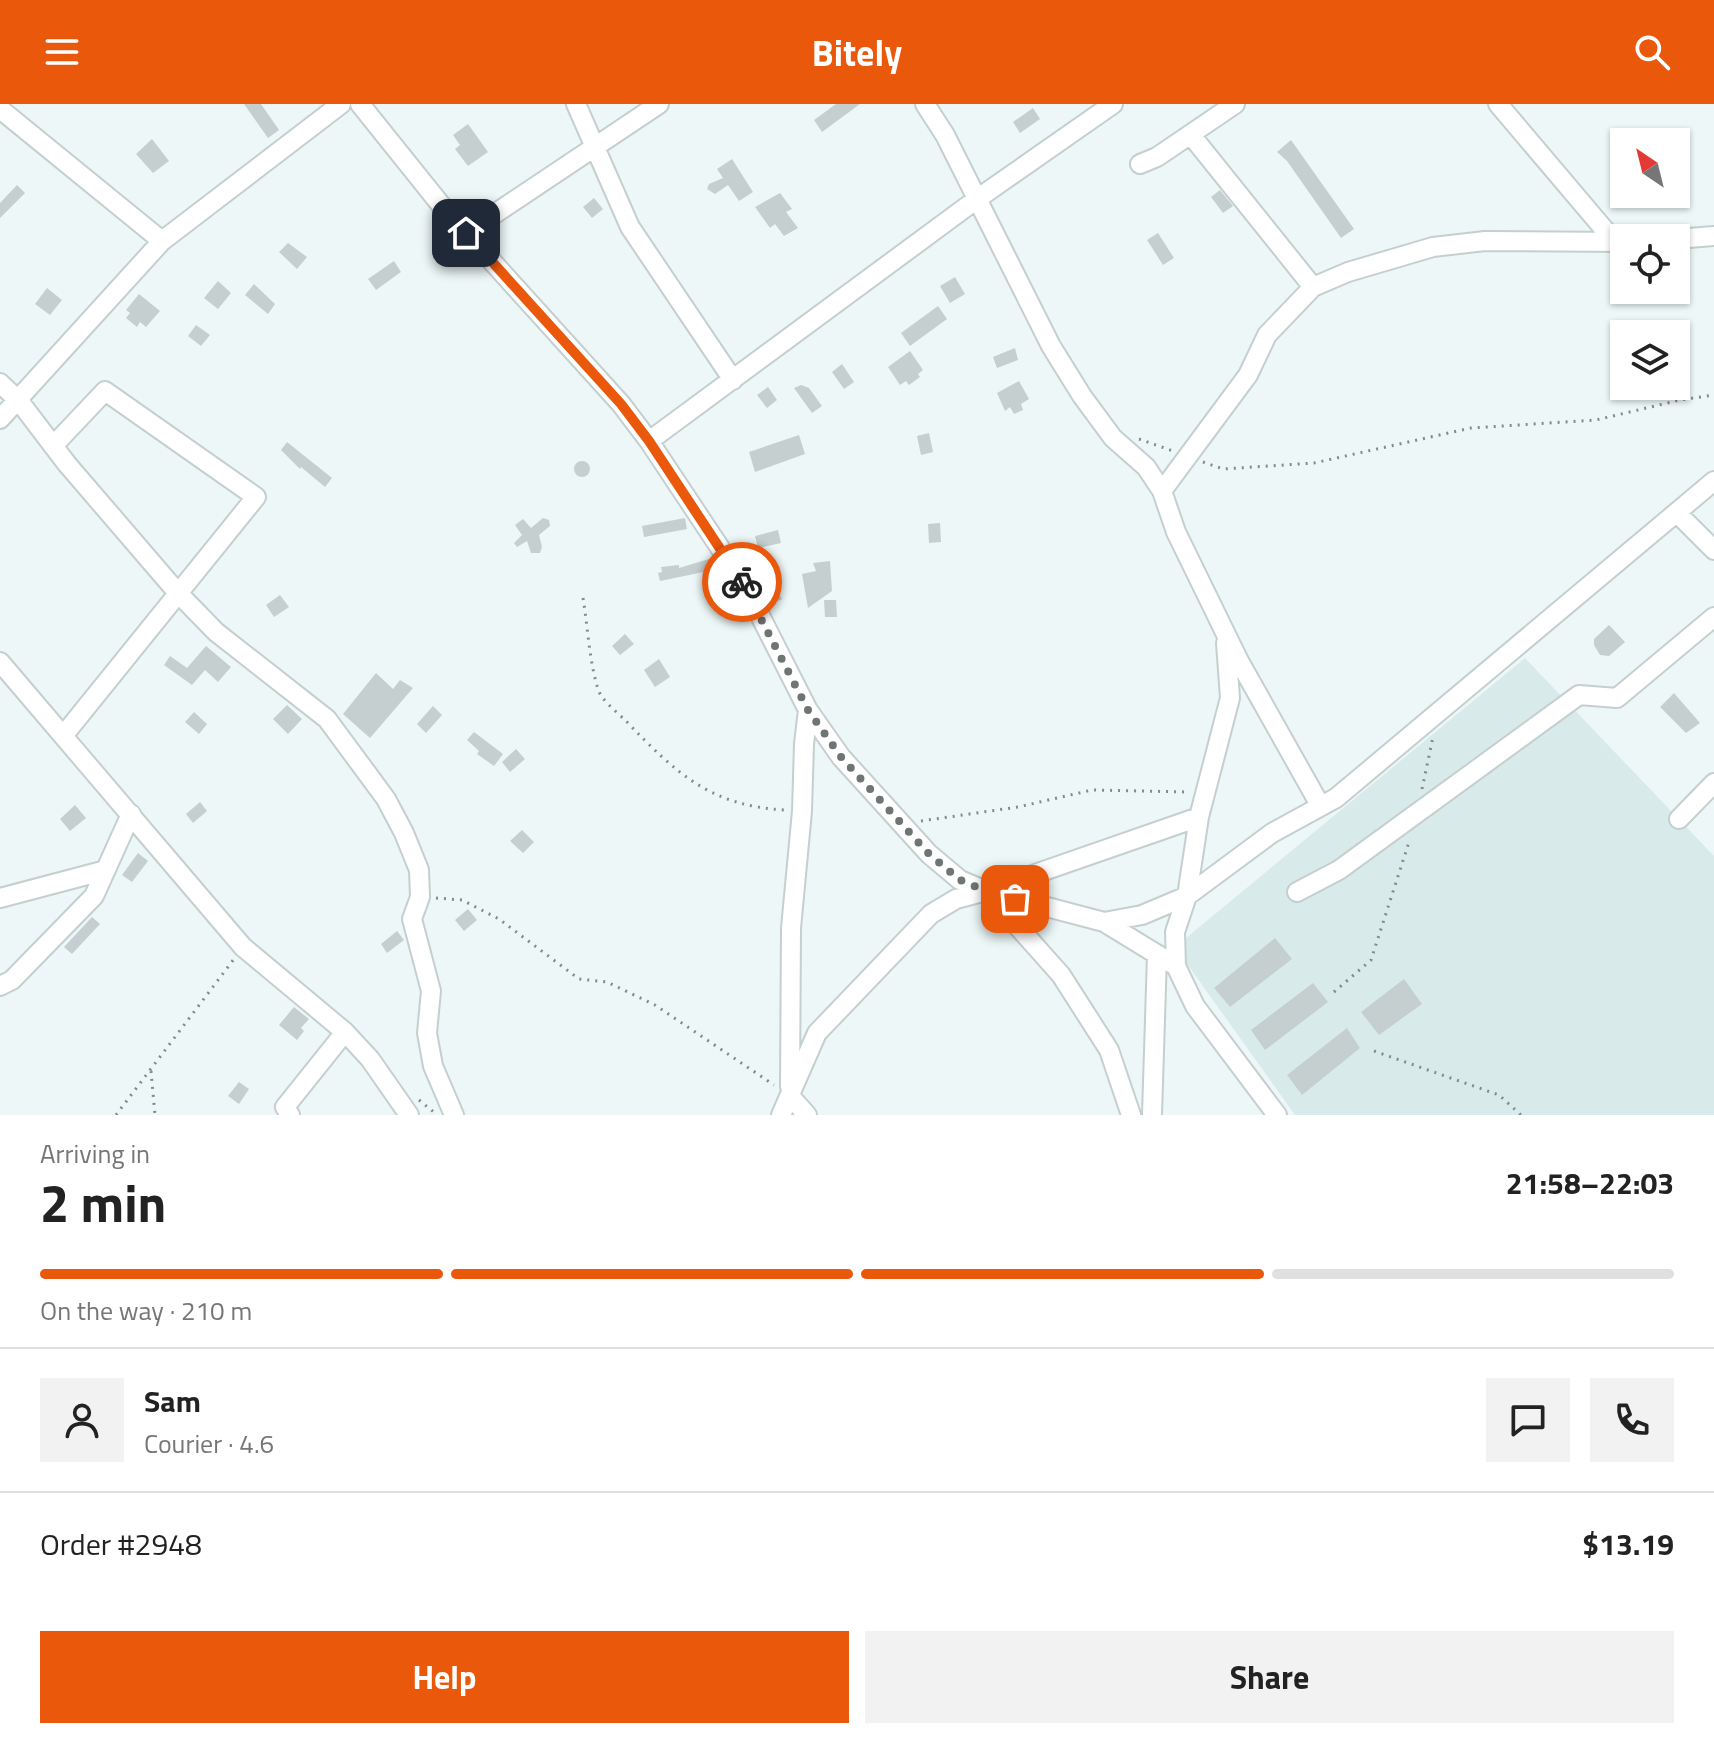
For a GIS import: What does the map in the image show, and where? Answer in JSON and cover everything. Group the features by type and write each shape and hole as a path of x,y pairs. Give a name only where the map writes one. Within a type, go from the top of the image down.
{"street":[{"path":"0,419 162,241 341,104"},
{"path":"360,104 466,233 621,404 744,584 808,710 841,757 929,854 960,880 986,891 1104,922 1176,966"},
{"path":"576,104 630,227 733,380"},
{"path":"466,233 659,104"},
{"path":"925,104 945,135 1051,346 1113,438 1146,467 1162,491 1176,532 1225,633 1320,805"},
{"path":"649,441 977,199 1113,104"},
{"path":"1140,164 1157,157 1235,104"},
{"path":"1498,104 1610,232"},
{"path":"0,109 162,241"},
{"path":"1191,135 1313,287"},
{"path":"1690,238 1714,236"},
{"path":"1162,491 1248,375 1267,335 1313,287 1348,272 1433,247 1485,241 1610,242"},
{"path":"0,383 19,401 53,446 177,592 216,632 327,719 365,767 404,833 419,870 420,897 412,919 431,991 427,1033 433,1066 454,1115"},
{"path":"53,446 105,391 256,497 63,736"},
{"path":"1104,922 1142,915 1187,896 1272,833 1336,798 1714,481"},
{"path":"1677,513 1714,550"},
{"path":"1297,892 1339,870 1579,695 1617,698 1714,617"},
{"path":"1225,633 1230,698 1199,817 1187,896 1175,932 1176,966 1195,1006 1277,1115"},
{"path":"0,662 243,947 345,1032 373,1063 409,1115"},
{"path":"794,1115 790,1096 791,928 808,710"},
{"path":"1679,819 1714,783"},
{"path":"0,986 12,980 94,896 131,814"},
{"path":"781,1115 817,1033 931,914 956,899 1199,817"},
{"path":"0,898 106,870"},
{"path":"986,891 1061,975 1109,1050 1131,1115"},
{"path":"1152,1115 1157,955"},
{"path":"290,1115 285,1107 345,1032"},
{"path":"790,1096 807,1115"}],"path":[{"path":"1130,435 1223,469 1314,463 1471,428 1596,420 1714,395"},
{"path":"583,598 599,692 651,747 686,779 718,797 758,808 802,811"},
{"path":"1334,992 1371,960 1417,814 1438,714"},
{"path":"901,823 1018,807 1092,790 1205,793"},
{"path":"420,897 462,900 499,919 579,979 607,982 655,1005 790,1096"},
{"path":"116,1115 243,947"},
{"path":"1374,1051 1499,1095 1521,1115"},
{"path":"151,1069 155,1115"}],"shaded area":[{"path":"1525,658 1714,856 1714,1115 1295,1115 1175,947"}],"building":[{"path":"244,104 261,104 279,130 268,138"},
{"path":"836,104 860,104 822,132 814,120"},
{"path":"1033,108 1040,119 1020,133 1013,122"},
{"path":"468,124 488,152 468,166 455,149 460,145 453,135"},
{"path":"152,139 169,161 153,173 136,154"},
{"path":"1291,140 1354,229 1341,238 1287,161 1277,152"},
{"path":"732,159 753,192 739,201 728,185 715,194 707,189 709,184 723,178 717,169"},
{"path":"17,185 25,193 0,218 0,203"},
{"path":"1220,190 1233,206 1223,213 1211,197"},
{"path":"780,193 792,209 786,212 798,228 784,236 775,224 770,228 755,207"},
{"path":"594,198 603,209 592,218 583,207"},
{"path":"1158,233 1174,258 1163,265 1147,240"},
{"path":"288,243 307,257 297,269 279,252"},
{"path":"394,261 401,272 376,290 368,279"},
{"path":"955,277 965,294 950,303 940,286"},
{"path":"218,281 231,293 218,309 204,298"},
{"path":"254,284 275,304 268,314 245,295"},
{"path":"47,288 62,300 50,315 35,304"},
{"path":"139,294 160,311 146,327 140,322 137,327 126,318 130,313 126,310"},
{"path":"938,306 947,319 910,346 901,333"},
{"path":"196,325 210,335 201,346 188,336"},
{"path":"1015,348 1018,360 997,368 993,357"},
{"path":"910,351 923,370 918,374 920,377 909,385 906,381 900,385 888,367"},
{"path":"842,364 854,382 844,389 832,372"},
{"path":"1019,381 1029,399 1021,404 1023,410 1014,414 1010,407 1005,411 997,393"},
{"path":"801,385 809,388 822,406 812,413 794,388"},
{"path":"768,387 777,400 767,408 757,395"},
{"path":"929,433 933,452 921,455 917,436"},
{"path":"799,435 805,454 755,472 749,452"},
{"path":"287,442 332,478 325,487 281,450"},
{"path":"579,461 585,461 590,469 588,475 579,477 574,472 574,466"},
{"path":"543,518 549,520 550,526 539,535 540,553 531,553 527,541 517,547 514,543 522,535 515,525 523,519 531,528"},
{"path":"685,518 687,529 644,537 642,526"},
{"path":"940,523 941,542 929,543 928,524"},
{"path":"778,530 781,543 758,548 755,536"},
{"path":"712,558 718,569 660,581 658,573 662,572 661,567 679,565 679,568"},
{"path":"830,561 832,591 808,608 802,574 816,571 813,563"},
{"path":"769,576 782,599 770,605 758,582"},
{"path":"734,593 741,607 728,613 721,599"},
{"path":"280,595 289,607 274,617 266,605"},
{"path":"824,600 836,600 837,617 825,617"},
{"path":"1609,625 1625,642 1609,656 1600,655 1594,639"},
{"path":"625,634 634,644 620,655 612,646"},
{"path":"206,646 231,667 218,682 205,670 192,685 164,665 170,656 187,668"},
{"path":"659,659 670,677 655,687 644,670"},
{"path":"376,673 393,689 400,680 413,688 370,738 343,714"},
{"path":"1674,693 1700,723 1686,733 1660,707"},
{"path":"287,705 302,719 288,734 273,719"},
{"path":"433,706 442,715 426,733 417,724"},
{"path":"194,712 207,724 199,734 185,722"},
{"path":"474,732 503,754 494,766 477,754 479,751 467,740"},
{"path":"516,749 525,759 510,772 502,762"},
{"path":"200,802 207,811 193,823 186,814"},
{"path":"75,805 86,818 70,831 60,819"},
{"path":"522,830 534,842 523,853 510,841"},
{"path":"138,853 148,861 132,882 122,875"},
{"path":"468,909 477,920 464,931 455,920"},
{"path":"92,917 100,924 72,954 64,947"},
{"path":"397,931 404,940 387,953 381,944"},
{"path":"1275,938 1292,959 1230,1007 1214,988"},
{"path":"1404,979 1422,1004 1379,1035 1361,1012"},
{"path":"1313,983 1328,1002 1265,1050 1251,1030"},
{"path":"294,1007 309,1019 301,1028 304,1031 297,1040 279,1025"},
{"path":"1347,1028 1360,1048 1302,1095 1287,1075"},
{"path":"239,1082 249,1089 239,1104 228,1096"}],"way so far":[{"path":"742,582 808,710 841,757 929,854 960,880 1015,899"}],"route":[{"path":"466,233 621,404 742,582"}]}
